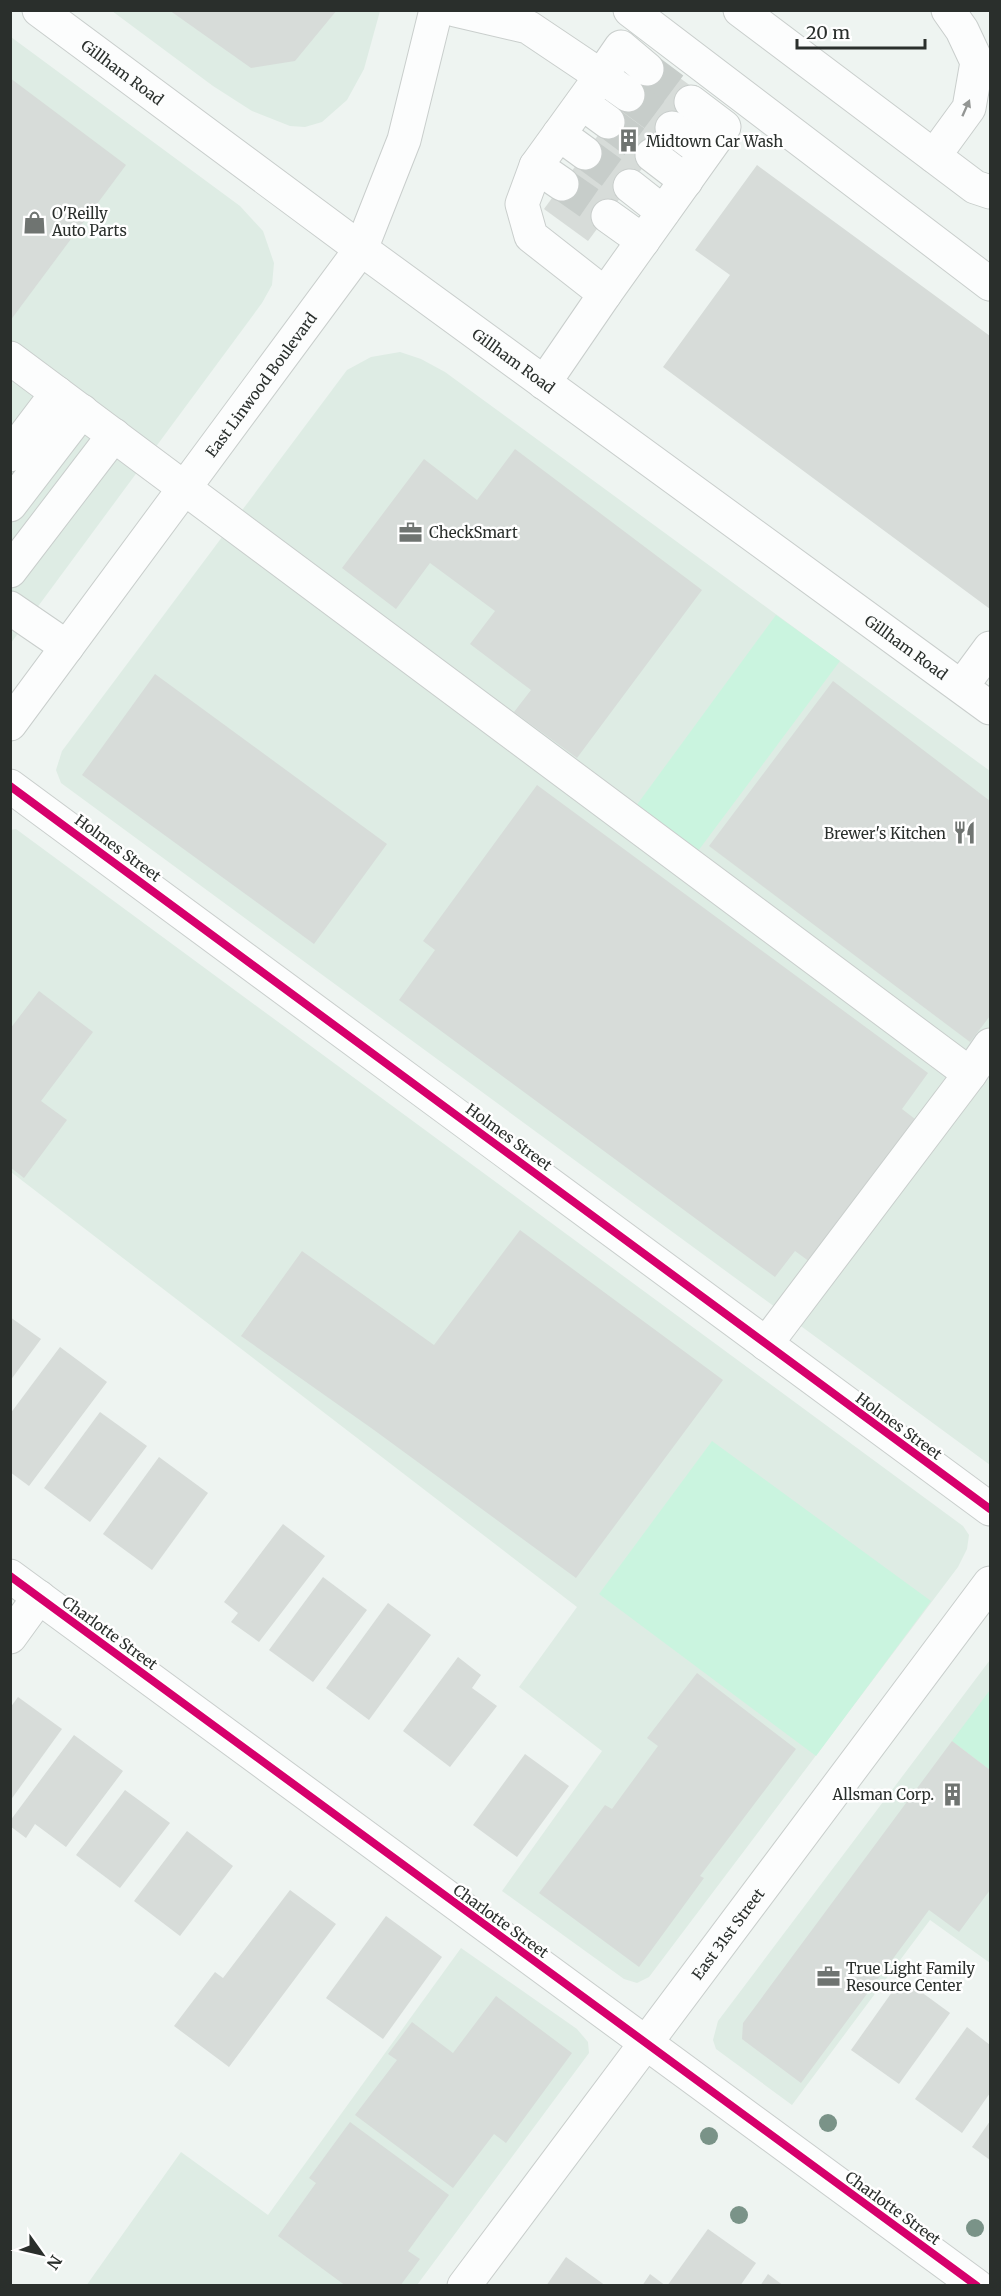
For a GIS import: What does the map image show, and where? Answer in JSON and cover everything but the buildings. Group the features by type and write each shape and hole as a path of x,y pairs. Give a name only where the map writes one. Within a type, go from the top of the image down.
{"street":[{"name":"Gillham Road","path":"39,10 361,249 990,708"},
{"name":"East Linwood Boulevard","path":"10,724 361,249 404,140 436,10"},
{"path":"455,10 528,27 628,95"},
{"path":"630,10 990,284"},
{"path":"740,10 975,187 990,192"},
{"path":"934,156 969,108 977,62 962,30 948,10"},
{"path":"605,294 531,236 522,204 549,175 559,134 621,47 647,69"},
{"path":"544,383 724,127 691,102"},
{"path":"582,103 608,122"},
{"path":"672,128 705,153"},
{"path":"559,134 585,153"},
{"path":"652,155 686,181"},
{"path":"630,186 663,212"},
{"path":"608,216 643,241"},
{"path":"10,358 970,1074"},
{"path":"10,455 70,402"},
{"path":"10,504 70,402"},
{"path":"10,571 114,435"},
{"path":"10,608 67,647"},
{"path":"962,686 990,648"},
{"name":"Holmes Street","path":"10,786 990,1509"},
{"path":"766,1344 990,1045"},
{"name":"Charlotte Street","path":"10,1576 977,2286"},
{"name":"East 31st Street","path":"464,2286 990,1583"},
{"path":"10,1637 39,1598"}],"shaded area":[{"path":"112,11 380,11 364,69 347,100 322,122 305,127 290,126 252,111 213,86"},
{"path":"11,37 240,206 263,231 274,263 272,285 262,303 11,643"},
{"path":"400,352 421,359 445,372 990,771 990,1465 61,783 56,770 62,751 347,370 371,357"},
{"path":"16,829 963,1526 969,1535 967,1549 958,1567 649,1977 637,1983 624,1979 502,1891 602,1751 519,1687 577,1607 11,1172 10,830"},
{"path":"990,1660 990,1963 930,1920 792,2105 716,2049 713,2040 718,2021"},
{"path":"461,1948 577,2029 588,2042 589,2053 417,2285 86,2286 181,2152 268,2215"}],"green space":[{"path":"776,615 840,661 698,851 636,806"},
{"path":"712,1441 931,1601 816,1756 599,1594"},
{"path":"990,1690 990,1770 952,1741"}],"tunnel":[{"path":"647,69 691,102"},
{"path":"628,95 672,128"},
{"path":"608,122 652,155"},
{"path":"585,153 630,186"},
{"path":"562,184 608,216"}],"cycle path":[{"path":"10,786 990,1509"},
{"path":"10,1576 977,2286"}],"place":[{"name":"Midtown Car Wash","path":"628,141"},
{"name":"O'Reilly Auto Parts","path":"34,222"},
{"name":"CheckSmart","path":"411,532"},
{"name":"Brewer's Kitchen","path":"964,833"},
{"name":"Allsman Corp.","path":"952,1794"},
{"name":"True Light Family Resource Center","path":"828,1977"}]}
